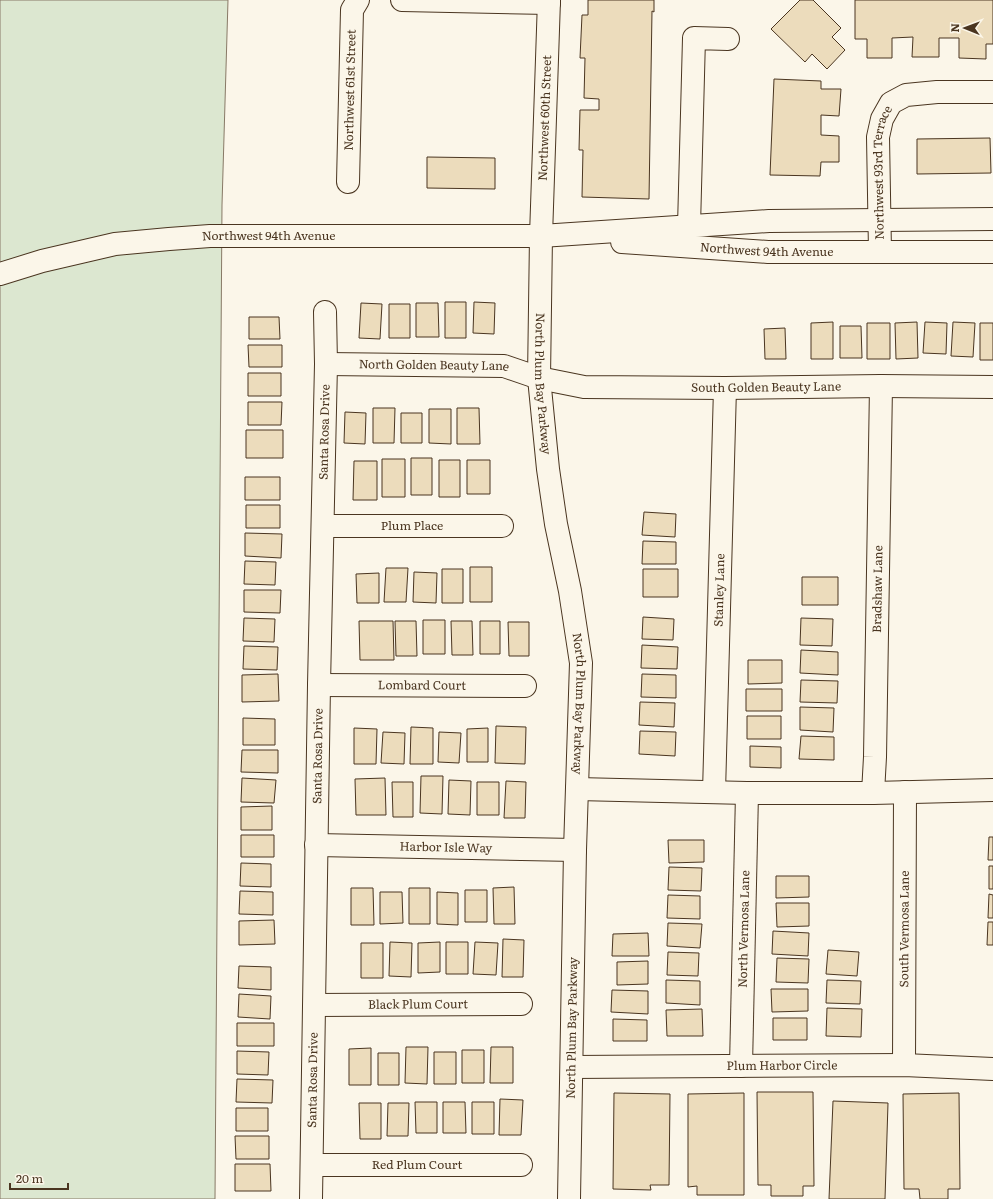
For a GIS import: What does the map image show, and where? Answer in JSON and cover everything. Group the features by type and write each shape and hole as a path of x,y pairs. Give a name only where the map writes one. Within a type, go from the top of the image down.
{"street":[{"name":"Northwest 61st Street","path":"348,182 352,10 358,0"},
{"path":"402,0 549,1"},
{"name":"Northwest 60th Street","path":"541,236 549,1"},
{"path":"689,226 694,38 728,39"},
{"name":"Northwest 93rd Terrace","path":"880,252 878,137 882,119 891,103 906,95 937,92 993,92"},
{"name":"Northwest 94th Avenue","path":"0,274 42,261 115,244 210,236 541,236 769,221 993,219"},
{"name":"Northwest 94th Avenue","path":"541,236 768,252 993,252"},
{"name":"North Plum Bay Parkway","path":"541,236 539,378 548,469 556,524 570,591 582,664 575,850 569,1199"},
{"name":"Santa Rosa Drive","path":"311,1199 315,1005 316,844 326,364 325,312"},
{"name":"North Golden Beauty Lane","path":"326,364 504,366 539,378"},
{"name":"South Golden Beauty Lane","path":"539,378 584,387 993,387"},
{"name":"Bradshaw Lane","path":"873,792 875,757 882,386"},
{"name":"Stanley Lane","path":"714,792 725,388"},
{"name":"Plum Place","path":"323,526 502,526"},
{"name":"Lombard Court","path":"319,685 525,686"},
{"path":"577,789 747,793 993,790"},
{"name":"South Vermosa Lane","path":"904,1066 905,792"},
{"name":"North Vermosa Lane","path":"741,1066 747,793"},
{"name":"Harbor Isle Way","path":"316,844 575,850"},
{"name":"Black Plum Court","path":"315,1005 521,1004"},
{"name":"Plum Harbor Circle","path":"572,1067 904,1066 993,1069"},
{"name":"Red Plum Court","path":"312,1165 521,1165"}],"green space":[{"path":"0,0 228,0 222,205 215,1199 0,1199"}],"building":[{"path":"588,0 654,0 654,12 652,11 649,199 582,197 583,150 579,150 580,110 599,110 599,99 584,98 585,58 580,58 582,15 588,15"},
{"path":"800,0 813,0 841,28 832,37 845,50 827,69 812,54 805,62 771,29"},
{"path":"855,0 993,0 993,44 986,44 986,59 959,58 959,38 939,38 939,57 912,57 913,37 892,38 892,58 867,58 867,39 855,39"},
{"path":"774,79 821,81 821,89 841,89 839,116 821,115 821,135 839,136 839,162 821,162 820,176 770,175"},
{"path":"990,138 991,173 917,174 917,139"},
{"path":"427,157 495,158 495,189 427,188"},
{"path":"445,302 466,302 466,338 445,338"},
{"path":"474,302 495,303 494,334 473,333"},
{"path":"361,303 382,304 380,339 359,338"},
{"path":"416,303 438,303 439,337 416,337"},
{"path":"389,304 410,304 410,338 389,338"},
{"path":"249,317 279,317 280,339 249,339"},
{"path":"833,322 833,359 811,359 811,323"},
{"path":"917,322 918,358 896,359 895,323"},
{"path":"925,322 947,323 946,354 923,353"},
{"path":"953,322 975,323 973,357 951,356"},
{"path":"867,323 890,323 890,359 867,359"},
{"path":"980,323 993,323 993,360 980,360"},
{"path":"840,326 861,326 862,358 840,358"},
{"path":"785,328 786,359 765,359 764,329"},
{"path":"248,345 282,345 282,367 249,367"},
{"path":"248,373 281,373 281,396 248,396"},
{"path":"248,402 282,402 281,425 248,425"},
{"path":"373,408 395,408 394,443 373,443"},
{"path":"457,408 479,408 480,444 457,444"},
{"path":"429,409 451,409 451,444 429,443"},
{"path":"345,412 366,413 365,444 344,443"},
{"path":"401,413 422,413 422,443 401,443"},
{"path":"246,430 283,430 283,458 246,458"},
{"path":"411,458 432,458 432,495 411,495"},
{"path":"382,459 405,459 405,497 382,497"},
{"path":"439,460 460,460 460,497 439,497"},
{"path":"467,460 490,460 490,494 467,494"},
{"path":"354,461 377,461 377,500 353,500"},
{"path":"245,477 280,477 280,500 245,500"},
{"path":"246,505 280,505 280,528 246,528"},
{"path":"644,512 676,514 675,537 642,535"},
{"path":"245,533 282,534 281,558 245,556"},
{"path":"643,541 676,542 676,564 642,564"},
{"path":"245,561 276,562 275,585 244,584"},
{"path":"470,567 492,567 492,602 470,602"},
{"path":"386,568 408,568 406,602 384,602"},
{"path":"442,569 463,569 463,603 442,603"},
{"path":"643,569 678,569 678,597 643,597"},
{"path":"414,572 437,573 436,603 413,602"},
{"path":"379,573 379,603 357,603 356,574"},
{"path":"802,577 838,577 838,605 802,605"},
{"path":"244,590 281,590 280,613 244,612"},
{"path":"643,617 674,619 673,640 642,639"},
{"path":"244,618 275,619 274,642 243,641"},
{"path":"801,618 833,619 832,646 800,645"},
{"path":"423,620 445,620 445,654 423,654"},
{"path":"359,621 393,621 394,660 360,660"},
{"path":"395,621 416,621 417,656 396,656"},
{"path":"451,621 472,621 473,655 452,655"},
{"path":"480,621 500,621 500,654 480,654"},
{"path":"508,622 529,622 529,656 509,656"},
{"path":"642,645 678,647 677,669 641,668"},
{"path":"244,646 278,647 277,670 243,669"},
{"path":"801,650 838,652 838,675 800,673"},
{"path":"748,660 782,660 782,683 748,684"},
{"path":"278,674 279,701 242,702 242,675"},
{"path":"642,674 676,675 676,698 641,697"},
{"path":"801,680 838,681 837,703 800,702"},
{"path":"746,689 782,689 782,711 746,711"},
{"path":"640,702 675,703 674,727 639,725"},
{"path":"800,707 834,708 833,732 800,730"},
{"path":"747,716 781,716 781,739 747,739"},
{"path":"243,718 275,719 275,745 243,745"},
{"path":"496,726 526,727 525,764 495,763"},
{"path":"411,727 433,728 433,764 410,764"},
{"path":"354,728 377,729 376,764 354,764"},
{"path":"488,728 488,762 467,762 467,729"},
{"path":"640,731 676,732 675,756 639,754"},
{"path":"383,732 405,733 404,764 381,763"},
{"path":"439,732 461,733 459,763 438,762"},
{"path":"801,736 834,737 834,760 799,759"},
{"path":"750,746 781,747 781,768 750,767"},
{"path":"242,750 278,750 278,773 241,772"},
{"path":"421,776 443,776 442,814 420,813"},
{"path":"242,778 276,780 274,803 241,802"},
{"path":"385,778 386,815 356,815 355,779"},
{"path":"449,780 471,781 470,815 448,814"},
{"path":"506,781 526,782 525,818 504,818"},
{"path":"392,782 413,782 413,817 393,817"},
{"path":"477,782 499,782 499,815 477,815"},
{"path":"272,806 272,830 241,830 241,807"},
{"path":"241,835 274,835 274,857 241,857"},
{"path":"989,837 993,837 993,860 988,860"},
{"path":"668,840 704,840 704,862 669,863"},
{"path":"241,863 271,864 271,887 240,886"},
{"path":"989,866 993,866 993,889 989,889"},
{"path":"669,867 702,868 701,891 668,890"},
{"path":"776,876 809,876 809,897 776,898"},
{"path":"514,887 515,924 494,924 493,888"},
{"path":"351,888 373,888 374,925 351,925"},
{"path":"409,888 430,888 430,924 409,924"},
{"path":"465,890 487,890 487,922 465,922"},
{"path":"240,891 273,892 273,915 239,914"},
{"path":"380,892 402,892 403,923 380,924"},
{"path":"437,892 458,893 458,925 437,924"},
{"path":"989,894 993,895 993,918 988,918"},
{"path":"668,895 700,896 700,919 667,918"},
{"path":"776,903 809,903 809,926 777,927"},
{"path":"274,920 275,944 239,945 239,921"},
{"path":"988,922 993,922 993,945 987,945"},
{"path":"668,923 702,924 700,948 667,946"},
{"path":"773,931 809,933 808,956 772,954"},
{"path":"648,933 649,956 612,956 613,934"},
{"path":"503,939 524,940 523,977 502,977"},
{"path":"390,942 412,943 411,977 389,976"},
{"path":"440,942 440,972 418,973 418,943"},
{"path":"446,942 468,942 468,974 446,974"},
{"path":"475,942 498,943 496,975 473,974"},
{"path":"361,943 383,943 383,978 361,978"},
{"path":"828,950 859,952 857,976 826,974"},
{"path":"668,952 699,953 698,976 667,975"},
{"path":"777,958 809,959 808,983 776,982"},
{"path":"648,961 648,984 617,985 617,962"},
{"path":"239,966 271,967 271,990 238,988"},
{"path":"666,980 700,981 700,1005 666,1003"},
{"path":"827,980 861,981 860,1004 826,1003"},
{"path":"771,989 808,989 808,1011 772,1012"},
{"path":"612,990 648,991 648,1014 611,1012"},
{"path":"239,994 271,996 270,1019 238,1017"},
{"path":"827,1008 862,1009 861,1037 826,1036"},
{"path":"702,1009 703,1036 667,1036 666,1010"},
{"path":"773,1018 807,1018 807,1040 773,1040"},
{"path":"613,1019 647,1020 647,1041 613,1041"},
{"path":"237,1023 274,1023 274,1046 237,1046"},
{"path":"406,1047 428,1047 427,1084 405,1083"},
{"path":"491,1047 513,1047 513,1083 490,1083"},
{"path":"371,1048 371,1085 349,1085 349,1049"},
{"path":"462,1050 484,1050 484,1083 462,1083"},
{"path":"237,1051 269,1052 268,1075 237,1074"},
{"path":"434,1052 456,1052 456,1084 434,1084"},
{"path":"378,1053 399,1053 399,1085 378,1085"},
{"path":"237,1079 273,1080 272,1103 236,1102"},
{"path":"757,1092 813,1092 814,1186 803,1186 803,1196 771,1196 771,1185 758,1185"},
{"path":"614,1093 670,1094 669,1185 650,1185 651,1190 613,1189"},
{"path":"744,1093 744,1195 697,1195 697,1186 688,1187 688,1094"},
{"path":"959,1093 960,1189 948,1189 948,1199 920,1199 919,1189 904,1189 903,1094"},
{"path":"500,1099 523,1100 521,1135 499,1135"},
{"path":"833,1101 888,1103 885,1199 829,1199"},
{"path":"415,1102 437,1102 437,1133 416,1133"},
{"path":"443,1102 465,1102 466,1133 443,1133"},
{"path":"472,1102 494,1102 494,1134 472,1134"},
{"path":"359,1103 381,1103 381,1139 360,1139"},
{"path":"388,1103 409,1103 408,1136 387,1136"},
{"path":"236,1108 268,1108 268,1131 236,1131"},
{"path":"235,1136 269,1136 269,1159 236,1159"},
{"path":"235,1164 270,1164 271,1191 235,1191"}]}
